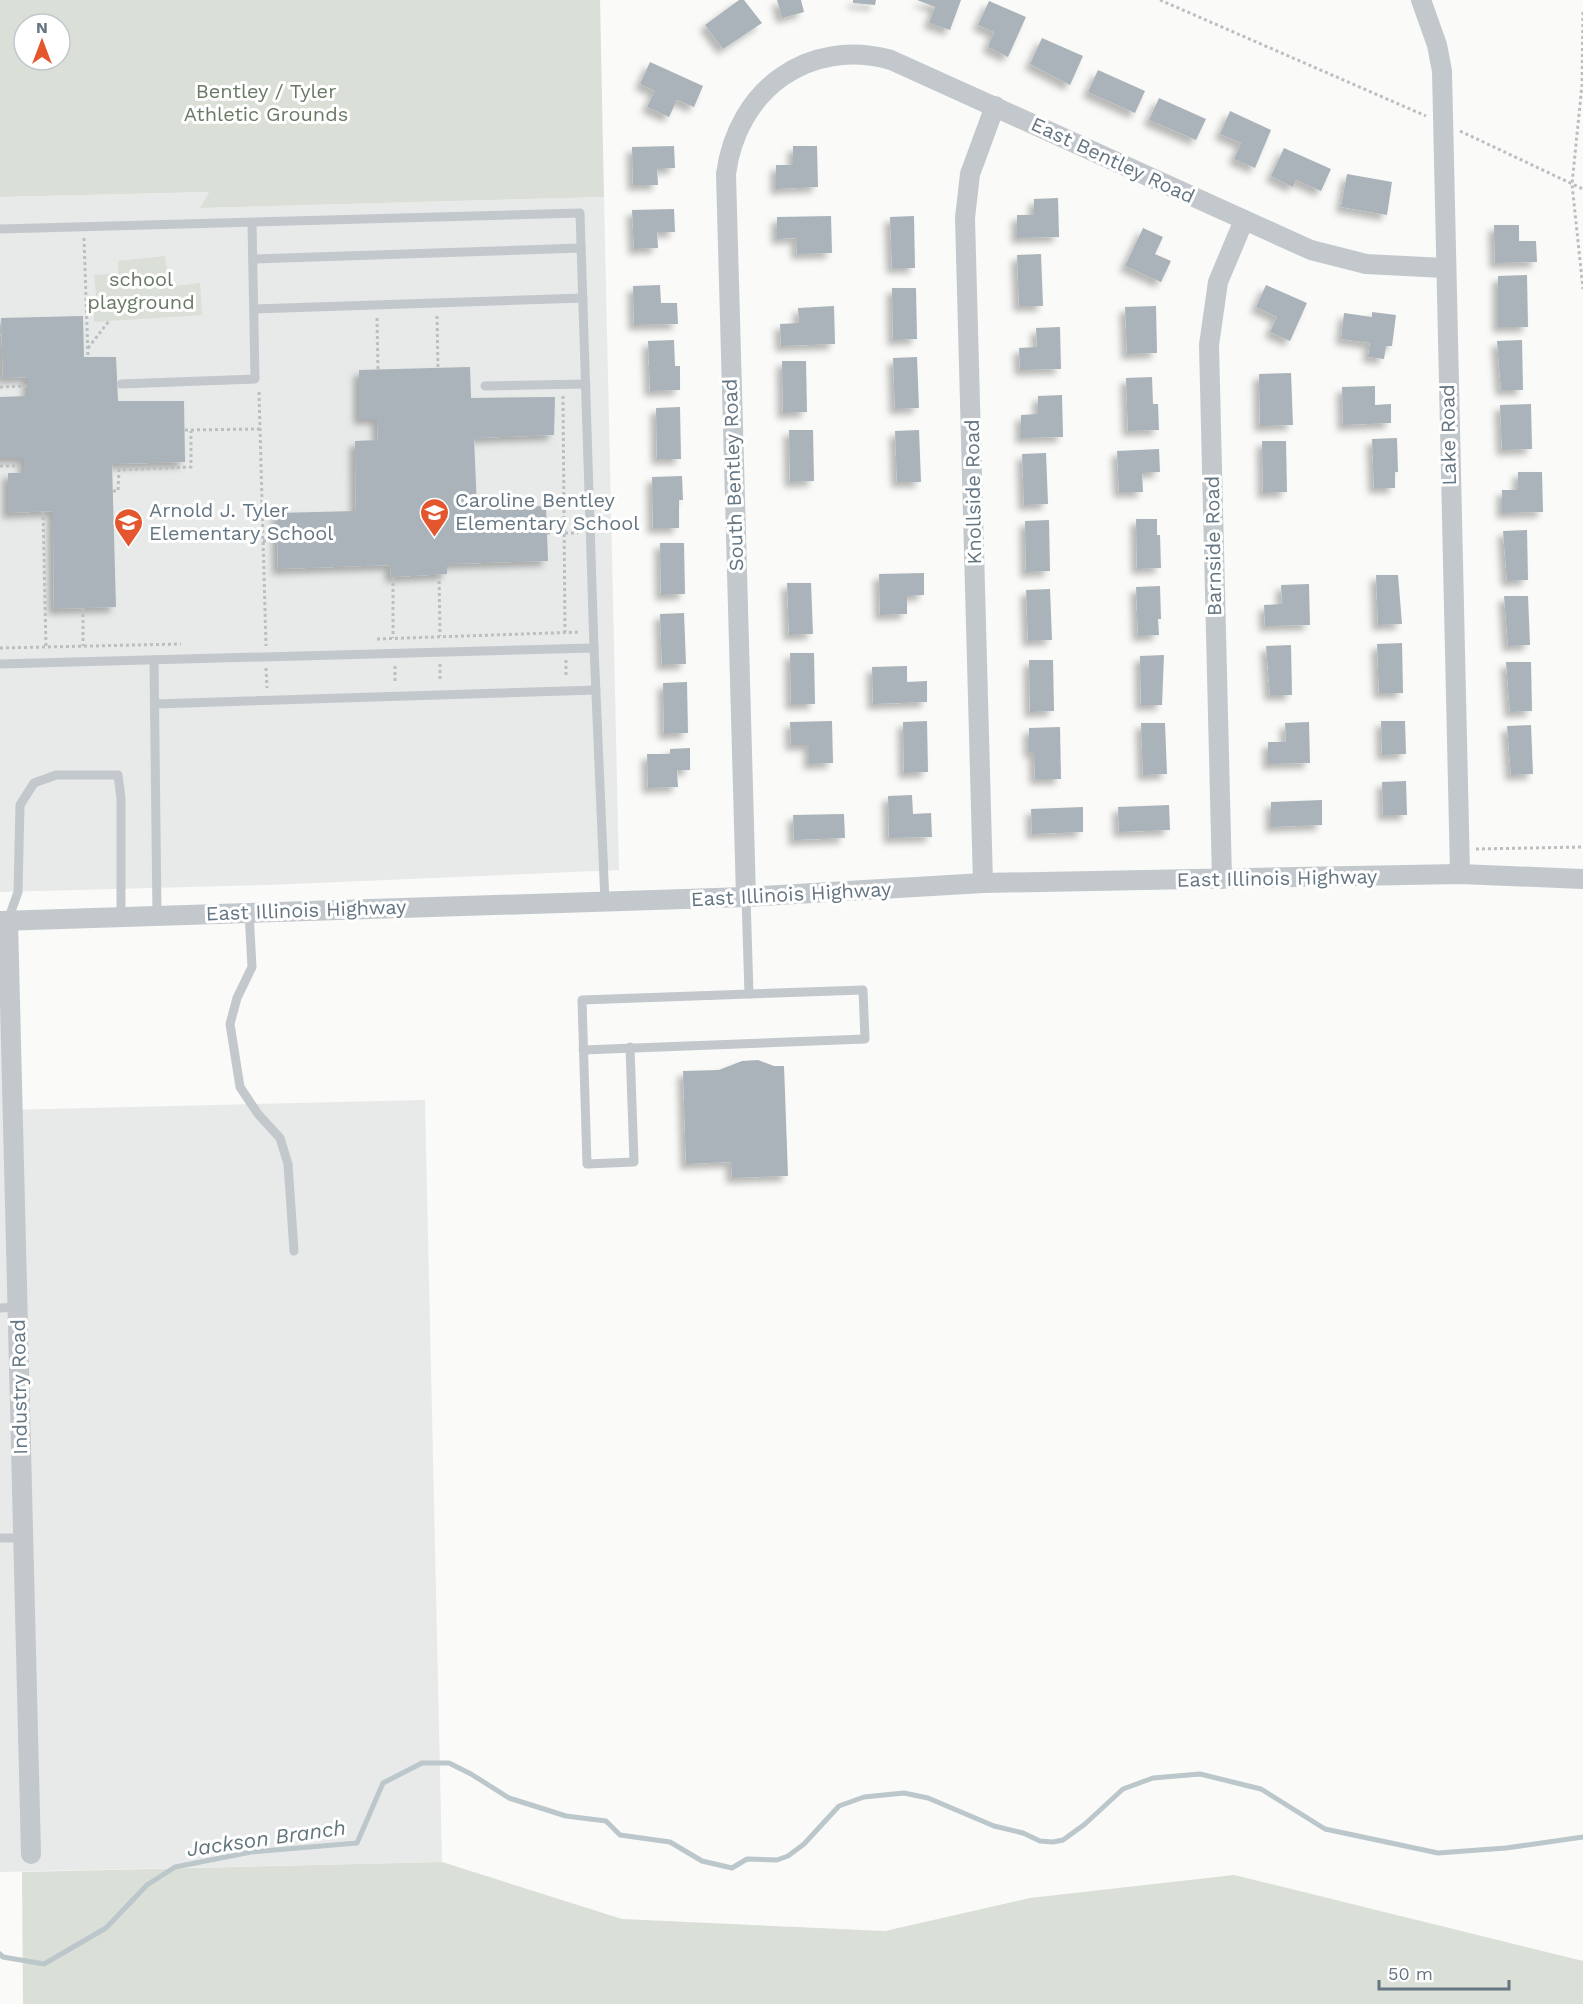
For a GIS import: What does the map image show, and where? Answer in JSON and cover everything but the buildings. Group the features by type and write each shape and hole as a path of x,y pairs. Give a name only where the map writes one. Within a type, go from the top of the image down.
{"street":[{"name":"Lake Road","path":"1421,0 1437,45 1442,71 1444,268 1460,874"},
{"name":"East Bentley Road","path":"786,74 799,66 826,58 865,54 891,60 1311,250 1336,258 1391,267 1444,268"},
{"name":"South Bentley Road","path":"746,897 726,174 734,136 747,111 763,92 786,74"},
{"name":"Knollside Road","path":"983,883 966,218 970,174 995,106"},
{"name":"Barnside Road","path":"1222,879 1209,345 1218,282 1244,220"},
{"name":"East Illinois Highway","path":"4,921 746,897 983,883 1460,874 1583,879"},
{"name":"Industry Road","path":"4,921 9,1307 23,1538 31,1854"}],"lane":[{"path":"0,230 580,213 593,632 605,902"},
{"path":"121,384 255,378 252,223"},
{"path":"253,259 581,248"},
{"path":"254,309 583,298"},
{"path":"485,386 586,384"},
{"path":"0,664 594,648"},
{"path":"154,660 157,915"},
{"path":"154,704 596,690"},
{"path":"4,921 18,892 20,805 34,783 56,775 118,775 121,798 122,916"},
{"path":"746,897 748,994"},
{"path":"249,912 252,967 237,998 230,1024 240,1087 258,1114 280,1138 288,1164 294,1251"},
{"path":"583,1050 630,1047 865,1039 863,990 582,1000 583,1050 587,1164 634,1162 630,1047"},
{"path":"0,1538 23,1538"}],"path":[{"path":"1160,0 1441,122 1583,189"},
{"path":"1583,12 1582,85 1572,184 1583,289"},
{"path":"83,227 87,357"},
{"path":"436,303 438,368"},
{"path":"376,305 378,370"},
{"path":"87,349 109,321"},
{"path":"255,378 259,389 267,701"},
{"path":"563,385 567,691"},
{"path":"0,387 28,386"},
{"path":"184,430 260,429"},
{"path":"113,491 118,491 119,470 191,467 191,431"},
{"path":"0,466 24,466"},
{"path":"43,511 46,647"},
{"path":"547,533 590,532"},
{"path":"263,541 277,541"},
{"path":"439,575 441,695"},
{"path":"393,577 395,697"},
{"path":"83,608 83,646"},
{"path":"370,639 593,632"},
{"path":"254,643 277,642"},
{"path":"0,648 186,644"},
{"path":"1459,849 1583,847"}],"shaded area":[{"path":"209,192 201,208 604,197 619,870 268,885 0,892 0,197"},
{"path":"0,928 7,1110 425,1100 442,1862 0,1872"}],"green space":[{"name":"Bentley / Tyler Athletic Grounds","path":"0,0 600,0 604,197 200,208 209,192 0,197"},
{"name":"school playground","path":"165,256 169,287 200,283 202,315 94,322 93,304 97,303 94,275 118,273 118,261"},
{"path":"442,1862 622,1919 885,1931 1030,1898 1234,1875 1583,1961 1583,2004 23,2004 22,1872"}],"waterway":[{"name":"Jackson Branch","path":"0,1954 3,1957 44,1964 106,1928 147,1885 175,1867 251,1852 357,1843 383,1783 422,1763 449,1763 509,1798 566,1816 606,1821 620,1835 670,1842 702,1861 732,1868 747,1859 777,1860 788,1856 804,1844 839,1806 864,1797 904,1793 928,1798 994,1826 1023,1833 1040,1841 1053,1842 1063,1840 1085,1824 1123,1789 1153,1778 1200,1774 1261,1789 1325,1829 1438,1853 1506,1848 1583,1837"}],"place":[{"name":"Caroline Bentley Elementary School","path":"434,538"},
{"name":"Arnold J. Tyler Elementary School","path":"128,548"}]}
